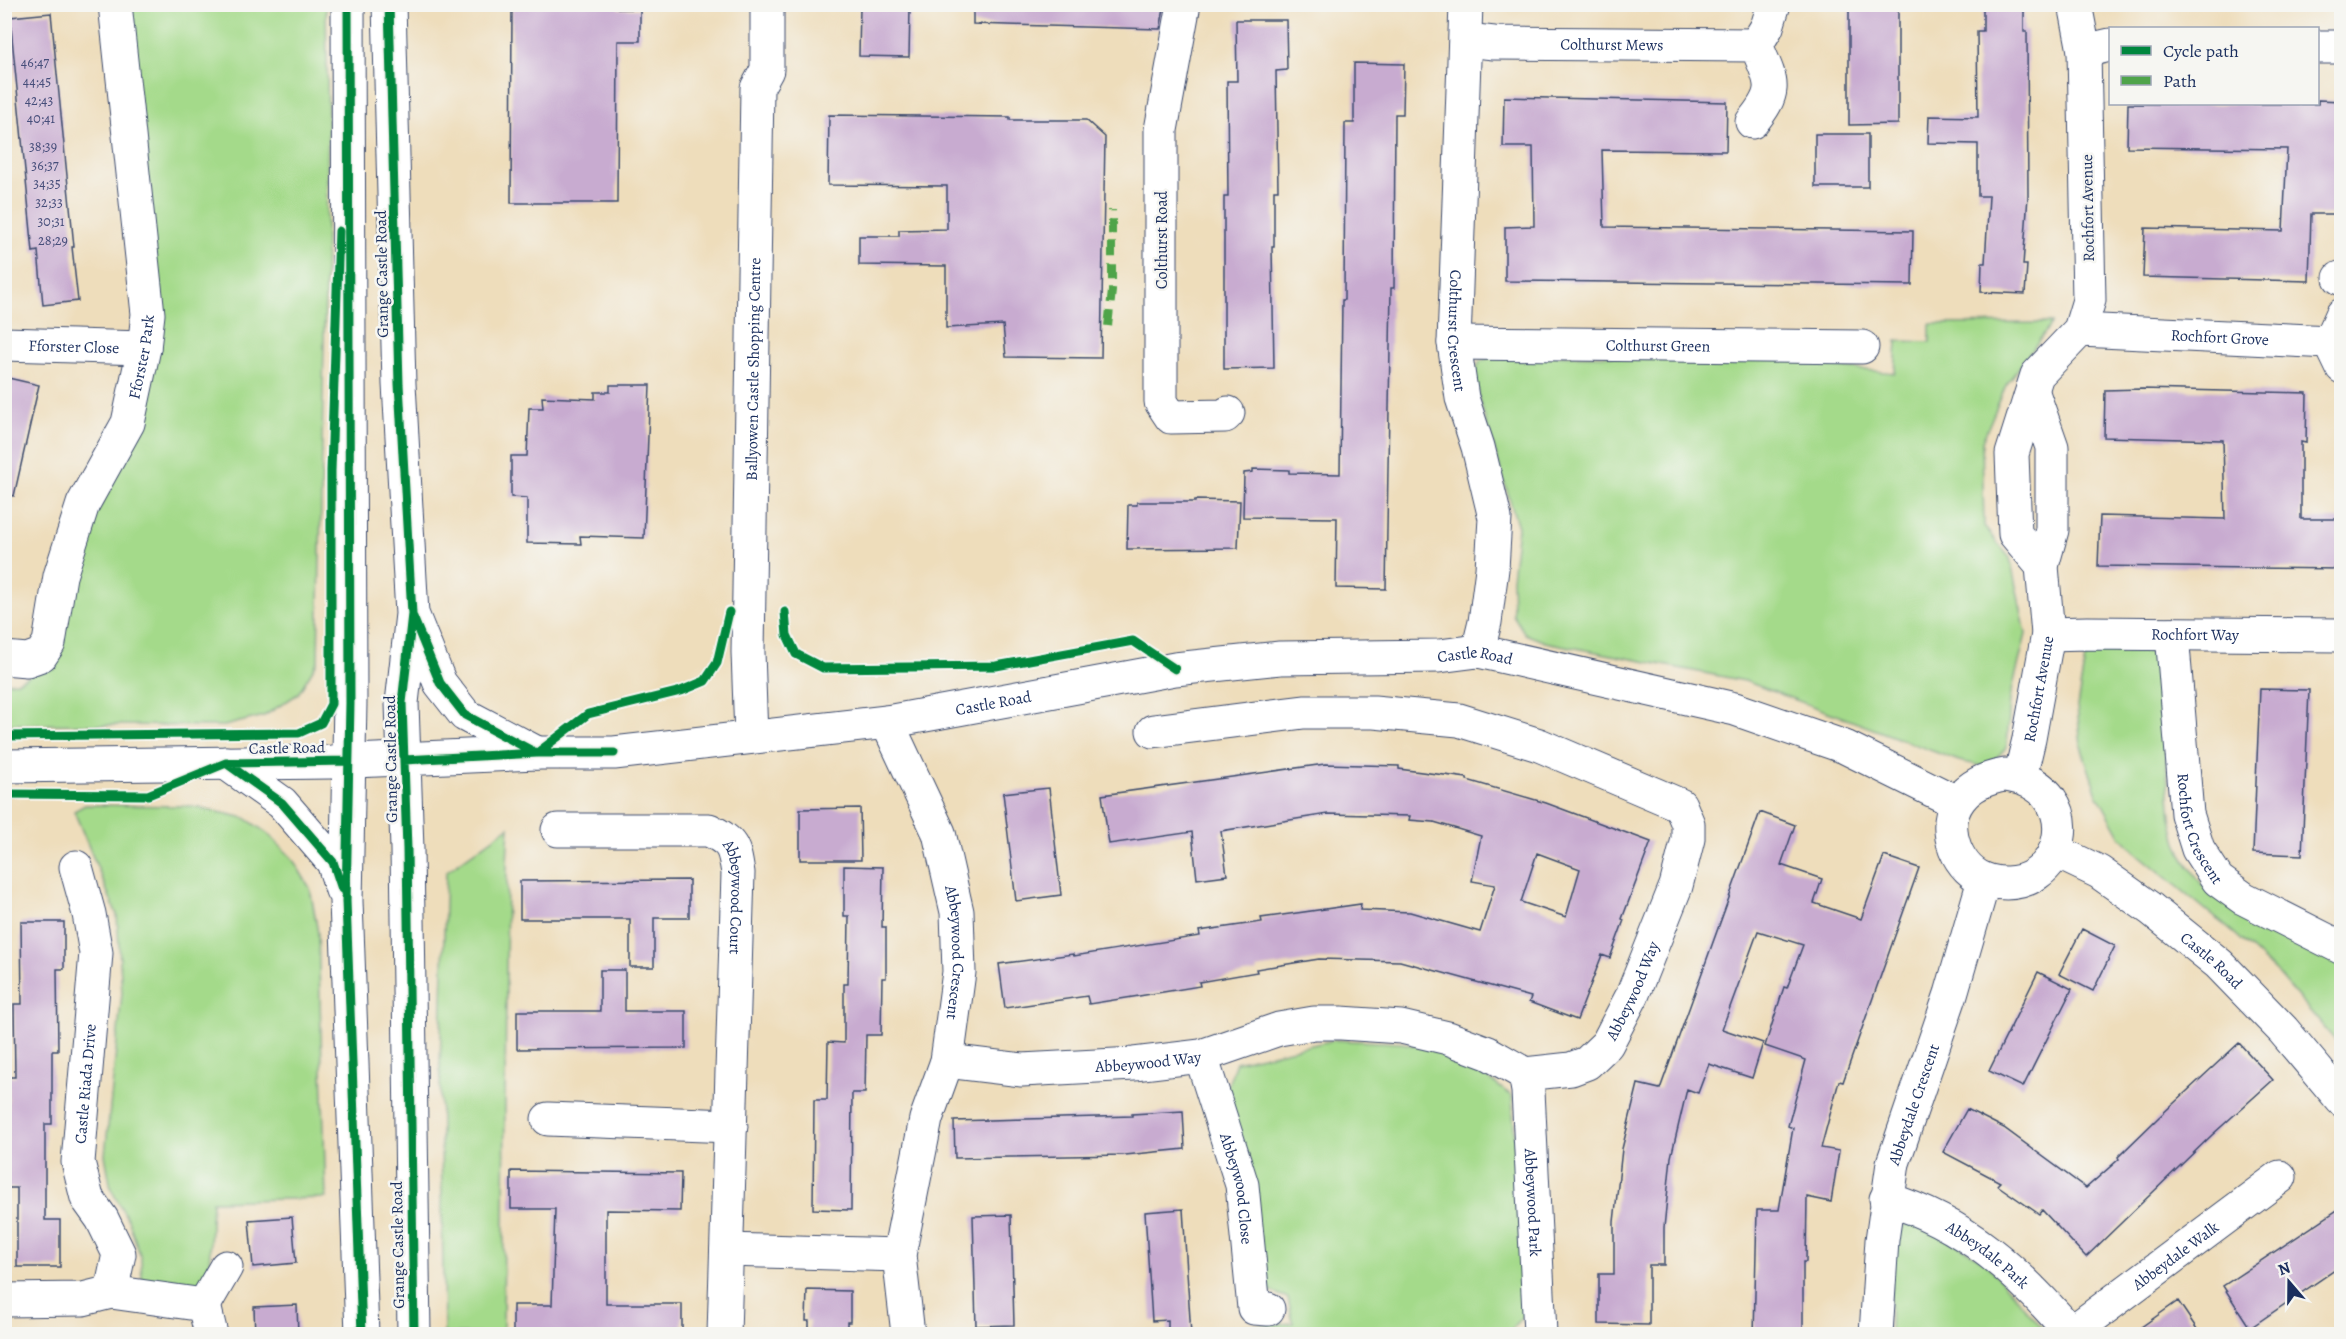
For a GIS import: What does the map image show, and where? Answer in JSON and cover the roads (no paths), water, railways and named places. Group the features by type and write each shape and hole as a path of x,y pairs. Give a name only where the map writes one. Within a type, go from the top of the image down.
{"street":[{"name":"Fforster Park","path":"4,658 27,660 41,655 49,643 60,576 83,504 128,423 144,348 148,314 115,4"},
{"name":"Grange Castle Road","path":"348,4 350,668 346,901 362,1335"},
{"name":"Grange Castle Road","path":"389,4 399,384 412,615 402,703 414,1335"},
{"name":"Ballyowen Castle Shopping Centre","path":"751,737 748,652 758,88 766,70 767,4"},
{"name":"Colthurst Road","path":"1184,4 1161,129 1161,402 1171,417 1225,416 1228,413"},
{"name":"Colthurst Crescent","path":"1466,4 1454,343 1462,398 1478,447 1495,519 1492,569 1485,622 1478,651"},
{"path":"1752,122 1766,106 1771,86 1756,45 1767,27 1774,4"},
{"name":"Rochfort Avenue","path":"2020,777 2048,634 2042,566 2052,530 2052,447 2033,393 2037,375 2080,330 2089,300 2097,48 2075,4"},
{"name":"Colthurst Mews","path":"1466,40 1494,43 1756,45"},
{"path":"2319,47 2342,47"},
{"name":"Rochfort Grove","path":"2080,330 2338,341"},
{"name":"Colthurst Green","path":"1454,343 1862,347"},
{"name":"Fforster Close","path":"4,344 144,348"},
{"path":"412,615 440,683 465,715 537,753"},
{"name":"Rochfort Way","path":"2048,634 2342,634"},
{"name":"Rochfort Crescent","path":"2172,634 2187,814 2198,849 2218,880 2243,898 2342,948"},
{"name":"Castle Road","path":"4,766 404,760 537,753 614,753 887,722 1174,669 1280,658 1439,656 1478,651 1735,709 1845,747 1956,802"},
{"name":"Abbeywood Way","path":"947,1061 1022,1070 1134,1064 1201,1056 1279,1029 1314,1023 1401,1028 1448,1038 1488,1053 1525,1074 1571,1069 1587,1063 1607,1044 1632,996 1676,886 1688,839 1688,825 1680,805 1539,745 1459,720 1374,712 1304,712 1153,731"},
{"name":"Abbeywood Crescent","path":"887,722 939,833 957,912 959,972 947,1061 926,1119 899,1255 908,1335"},
{"path":"226,763 282,803 309,834 333,862 346,901"},
{"path":"2005,775 2020,777 2041,789 2055,807 2060,823 2059,839 2055,851 2044,868 2031,877 2016,883 1984,880 1958,857 1952,841 1951,823 1956,802 1976,784 1990,777 2005,775"},
{"name":"Abbeywood Court","path":"558,830 709,830 726,838 735,849 738,873 724,1335"},
{"name":"Castle Road","path":"2055,851 2099,872 2151,909 2219,964 2283,1030 2342,1100"},
{"name":"Castle Riada Drive","path":"76,867 89,914 96,953 78,1162 87,1198 102,1219 119,1254 111,1292"},
{"name":"Abbeydale Crescent","path":"1876,1335 1886,1199 1893,1162 1951,994 1984,880"},
{"name":"Abbeywood Close","path":"1201,1056 1242,1185 1254,1308 1268,1309"},
{"name":"Abbeywood Park","path":"1525,1074 1528,1091 1540,1333"},
{"path":"548,1119 731,1126"},
{"name":"Abbeydale Walk","path":"2072,1334 2280,1177"},
{"name":"Abbeydale Park","path":"1886,1199 1947,1223 1981,1244 2025,1284 2072,1334"},
{"path":"727,1250 899,1255"},
{"path":"4,1300 83,1299 111,1292 207,1320 226,1267"}]}
